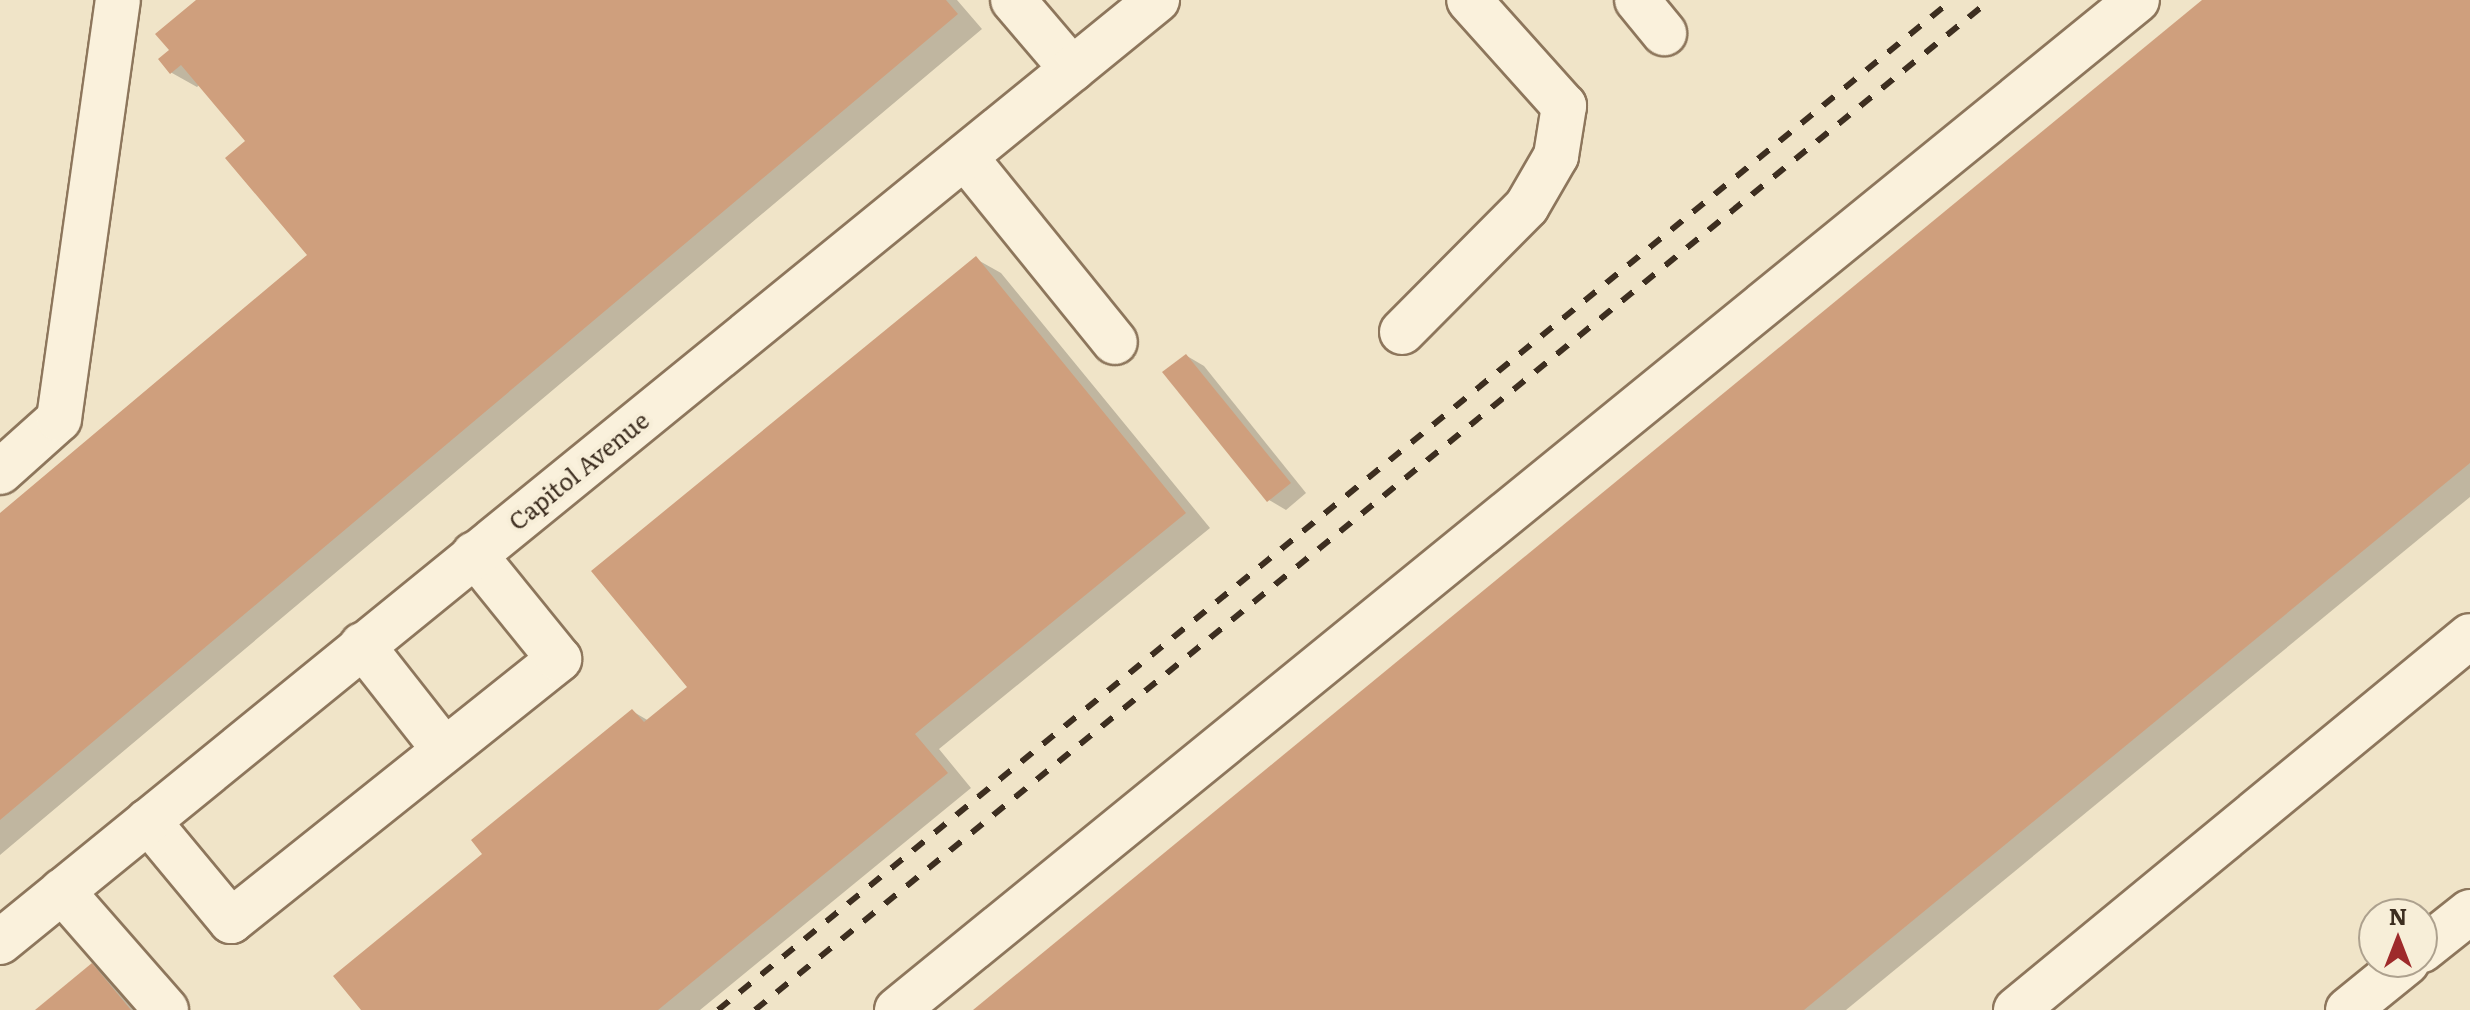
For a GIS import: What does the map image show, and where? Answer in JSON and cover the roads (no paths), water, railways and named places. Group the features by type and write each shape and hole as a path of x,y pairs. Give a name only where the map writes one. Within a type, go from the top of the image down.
{"street":[{"path":"0,472 59,419 118,0"},
{"path":"1013,0 1072,69"},
{"name":"Capitol Avenue","path":"0,942 1157,0"},
{"path":"1402,332 1527,206 1556,156 1564,106 1469,0"},
{"path":"897,1010 2137,0"},
{"path":"965,157 1115,342"},
{"path":"148,821 231,921 443,748 559,659 474,554"},
{"path":"2016,1010 2470,636"},
{"path":"362,645 443,748"},
{"path":"62,891 166,1010"},
{"path":"2438,937 2470,912"},
{"path":"2348,1010 2387,978"}],"railway":[{"path":"718,1010 1952,0"},
{"path":"755,1010 1990,0"}]}
